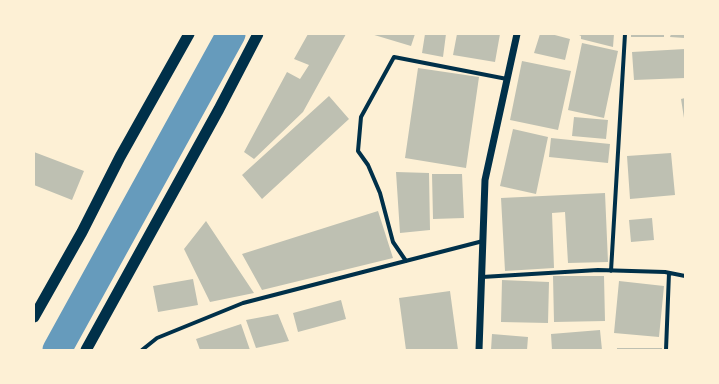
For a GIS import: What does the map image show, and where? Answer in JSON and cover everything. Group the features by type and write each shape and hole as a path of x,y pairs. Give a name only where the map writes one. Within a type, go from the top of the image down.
{"highway":[{"path":"34,317 82,232 120,157 189,34"},
{"path":"86,350 219,109 258,34"}],"street":[{"path":"479,350 484,180 517,34"},
{"path":"611,271 625,34"},
{"path":"406,261 393,242 380,192 368,165 358,151 361,116 394,57 507,79"},
{"path":"142,350 157,338 243,303 483,241"},
{"path":"482,277 598,270 669,273 685,276"},
{"path":"666,350 669,273"}],"building":[{"path":"308,34 346,34 303,112 254,159 244,152 287,72 300,79 309,65 294,59"},
{"path":"371,34 415,34 411,46"},
{"path":"425,34 446,34 443,57 422,53"},
{"path":"457,34 500,34 495,62 453,55"},
{"path":"540,34 551,34 570,39 565,60 534,53"},
{"path":"577,34 614,34 613,47 581,39 581,36"},
{"path":"631,34 664,34 664,37 631,37"},
{"path":"671,34 685,34 685,38 670,37"},
{"path":"582,43 618,51 604,118 568,110"},
{"path":"685,49 685,78 634,80 632,52"},
{"path":"522,61 571,71 558,130 510,120"},
{"path":"418,68 479,77 466,168 405,158"},
{"path":"329,96 349,119 262,199 242,175"},
{"path":"685,98 685,118 684,118 681,99"},
{"path":"574,117 608,120 606,139 572,136"},
{"path":"513,129 548,137 536,194 500,186"},
{"path":"551,138 610,144 608,163 549,157"},
{"path":"34,152 84,171 72,200 34,185"},
{"path":"671,153 675,195 630,199 627,156"},
{"path":"396,172 429,173 430,230 400,233"},
{"path":"432,174 462,174 464,218 433,219"},
{"path":"605,193 608,262 568,263 565,212 552,213 554,268 505,271 501,198"},
{"path":"378,211 393,258 262,290 242,254"},
{"path":"652,218 654,240 631,242 629,220"},
{"path":"206,221 254,293 210,302 184,249"},
{"path":"553,276 604,276 605,321 554,322"},
{"path":"193,279 198,305 158,312 153,286"},
{"path":"502,280 549,282 548,323 501,322"},
{"path":"619,281 664,286 659,337 614,333"},
{"path":"450,291 458,350 406,350 399,298"},
{"path":"341,300 346,319 298,332 293,313"},
{"path":"278,314 289,341 256,348 246,320"},
{"path":"241,324 250,350 200,350 196,339"},
{"path":"600,330 602,350 552,350 551,334"},
{"path":"492,334 528,337 527,350 491,350"},
{"path":"617,348 662,348 662,350 617,350"}],"waterway":[{"path":"57,350 231,34"}]}
